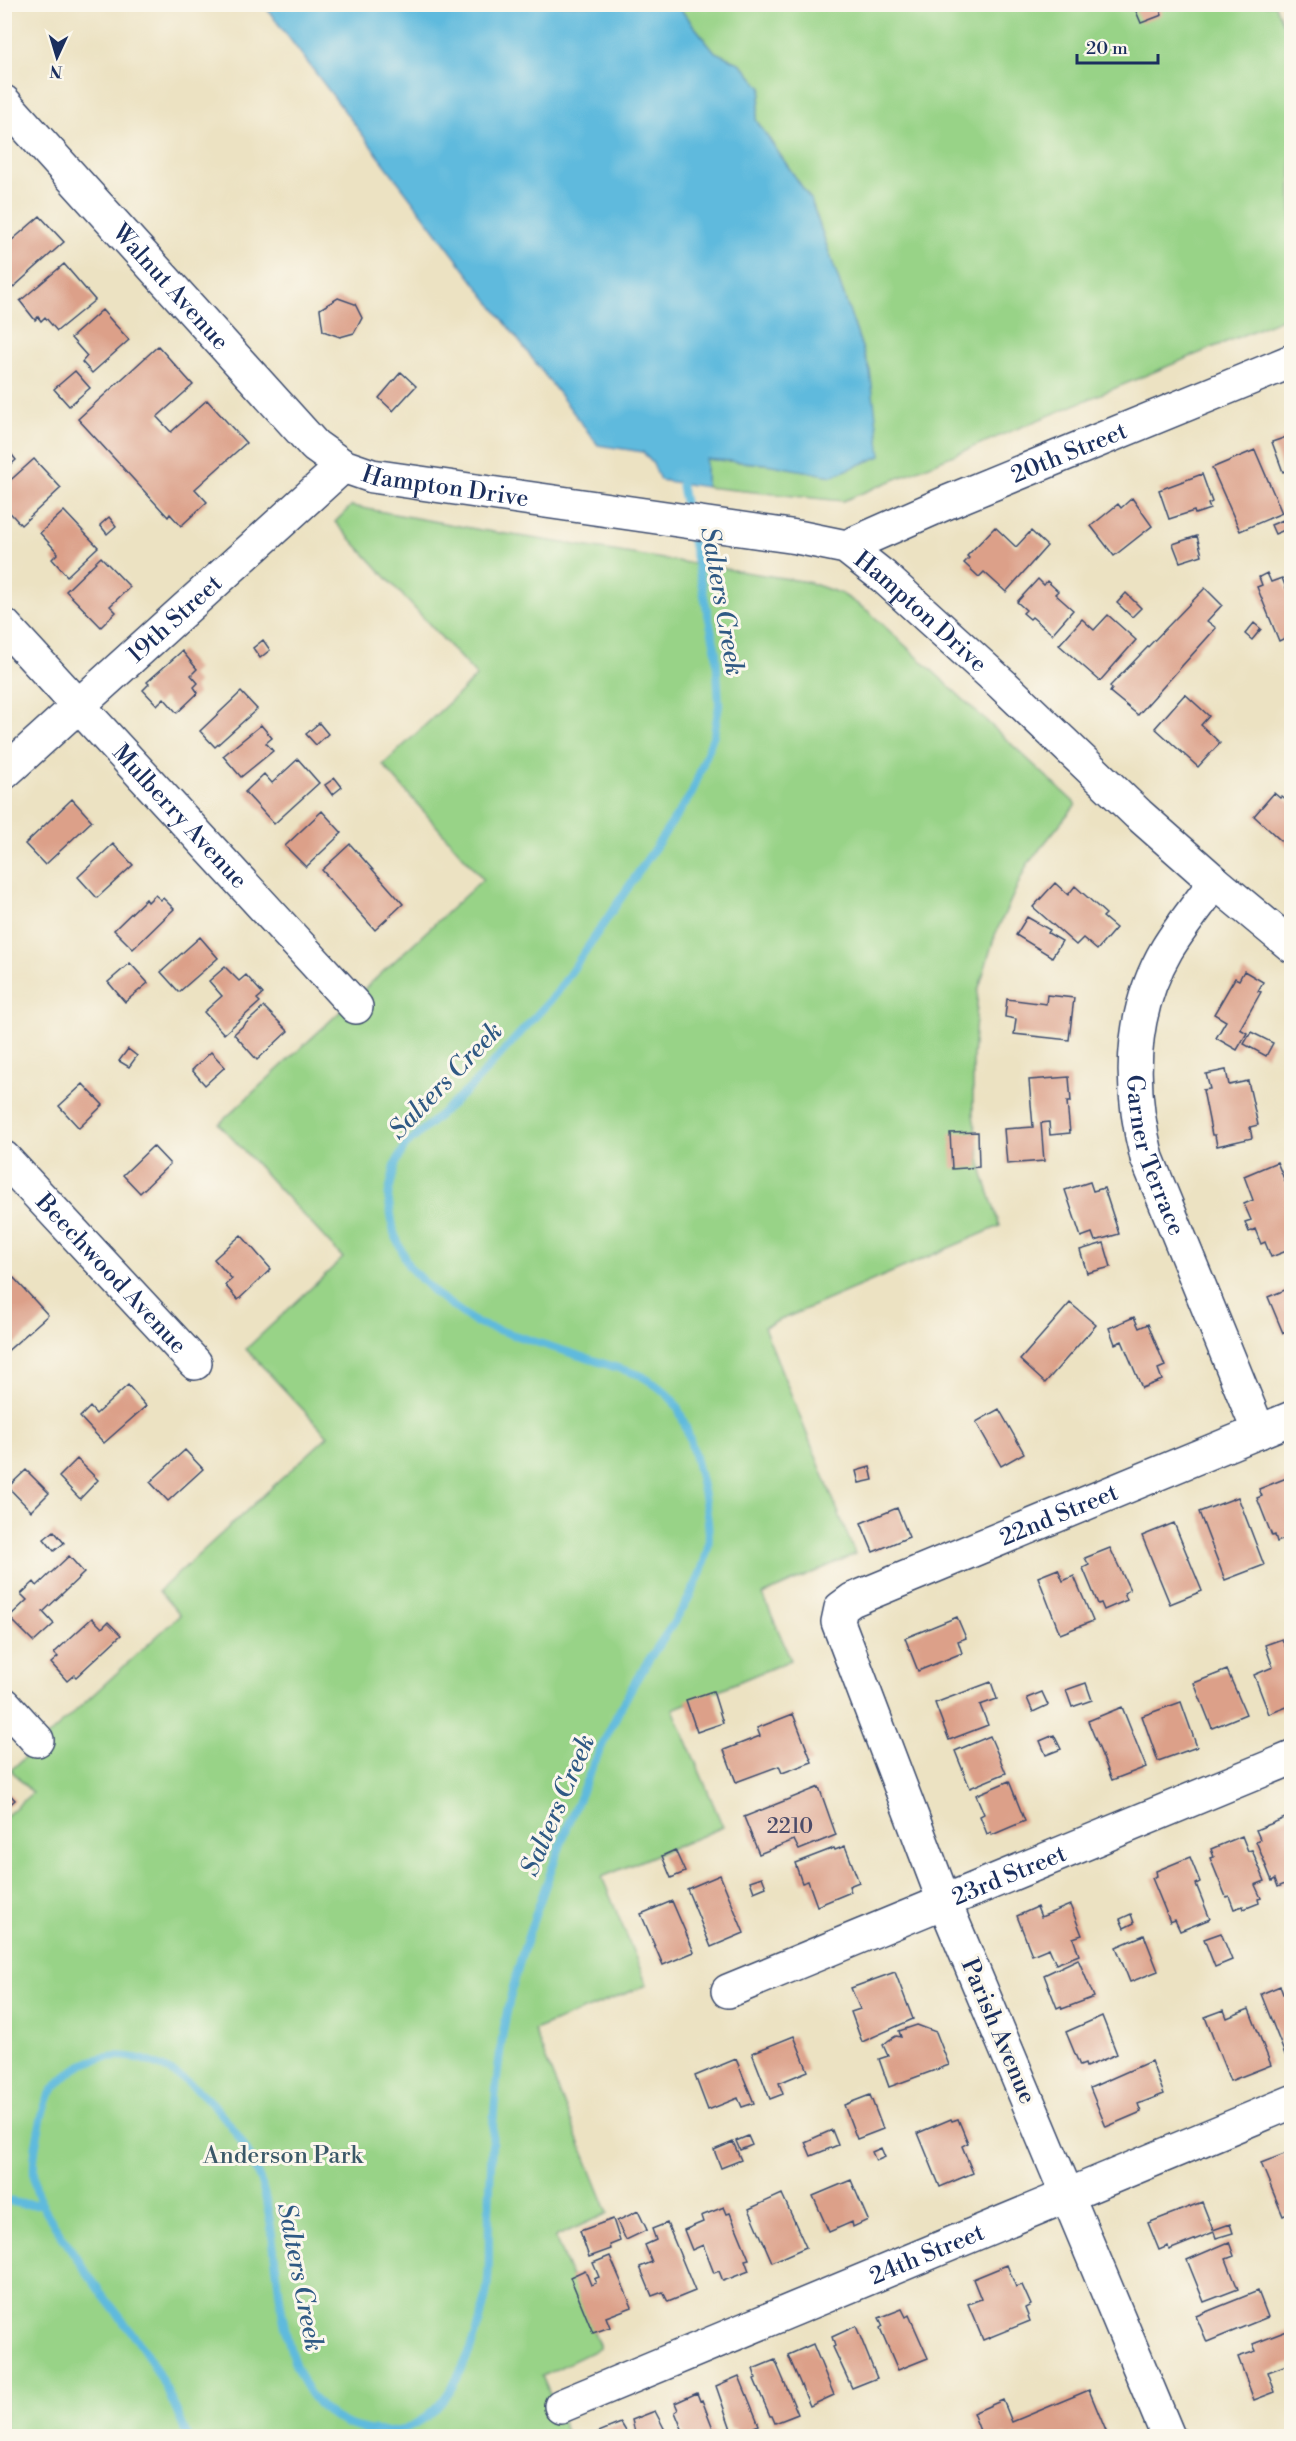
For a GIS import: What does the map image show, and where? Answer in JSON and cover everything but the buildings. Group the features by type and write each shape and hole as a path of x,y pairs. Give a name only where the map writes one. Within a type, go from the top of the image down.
{"street":[{"name":"Walnut Avenue","path":"4,102 315,446 344,466"},
{"name":"20th Street","path":"846,547 1292,361"},
{"name":"Hampton Drive","path":"344,466 372,476 730,526 846,547 884,577 1215,882 1292,946"},
{"name":"19th Street","path":"4,773 344,466"},
{"name":"Mulberry Avenue","path":"4,625 356,1007"},
{"name":"Garner Terrace","path":"1215,882 1167,950 1150,986 1139,1024 1134,1064 1135,1095 1139,1127 1147,1158 1259,1432"},
{"name":"Beechwood Avenue","path":"4,1158 195,1363"},
{"name":"22nd Street","path":"838,1622 841,1608 852,1600 1292,1418"},
{"name":"Parish Avenue","path":"838,1622 944,1901 1168,2436"},
{"path":"4,1704 37,1740"},
{"name":"23rd Street","path":"728,1991 1292,1758"},
{"name":"24th Street","path":"561,2406 1292,2102"}],"green space":[{"path":"677,5 1275,5 1291,45 1291,315 843,501 706,487 705,459 765,464 870,371 811,200 756,120 762,88 741,64 715,52"},
{"name":"Anderson Park","path":"351,506 481,530 808,582 842,594 868,611 1076,804 1027,865 995,935 978,991 973,1057 973,1115 983,1175 1000,1226 764,1327 855,1554 763,1595 791,1660 673,1709 723,1827 602,1877 647,1985 534,2030 608,2213 555,2237 600,2348 542,2376 568,2436 5,2436 4,1818 32,1793 11,1770 180,1615 159,1591 328,1436 246,1349 343,1258 219,1124 483,879 383,765 477,676 335,522"}],"water":[{"path":"264,5 677,5 715,52 741,64 762,88 756,120 811,200 870,371 881,456 832,476 766,464 706,459 706,487 660,480 653,464 643,452 598,445"}],"waterway":[{"name":"Salters Creek","path":"681,484 687,514"},
{"name":"Salters Creek","path":"187,2436 151,2360 100,2292 50,2218 39,2197 36,2189 34,2157 42,2114 50,2095 65,2077 85,2064 119,2056 144,2060 164,2068 199,2092 229,2124 252,2161 260,2180 268,2211 285,2326 295,2363 310,2394 334,2417 368,2430 402,2429 433,2412 444,2399 463,2367 485,2300 489,2268 489,2214 498,2073 506,2016 526,1943 569,1823 604,1741 641,1671 686,1603 703,1567 709,1534 704,1495 687,1430 674,1402 640,1375 476,1323 436,1294 409,1267 394,1233 388,1196 395,1165 405,1146 470,1088 556,994 692,793 714,734 719,705 716,652 690,530"},
{"path":"4,2200 22,2204 42,2204"}]}
